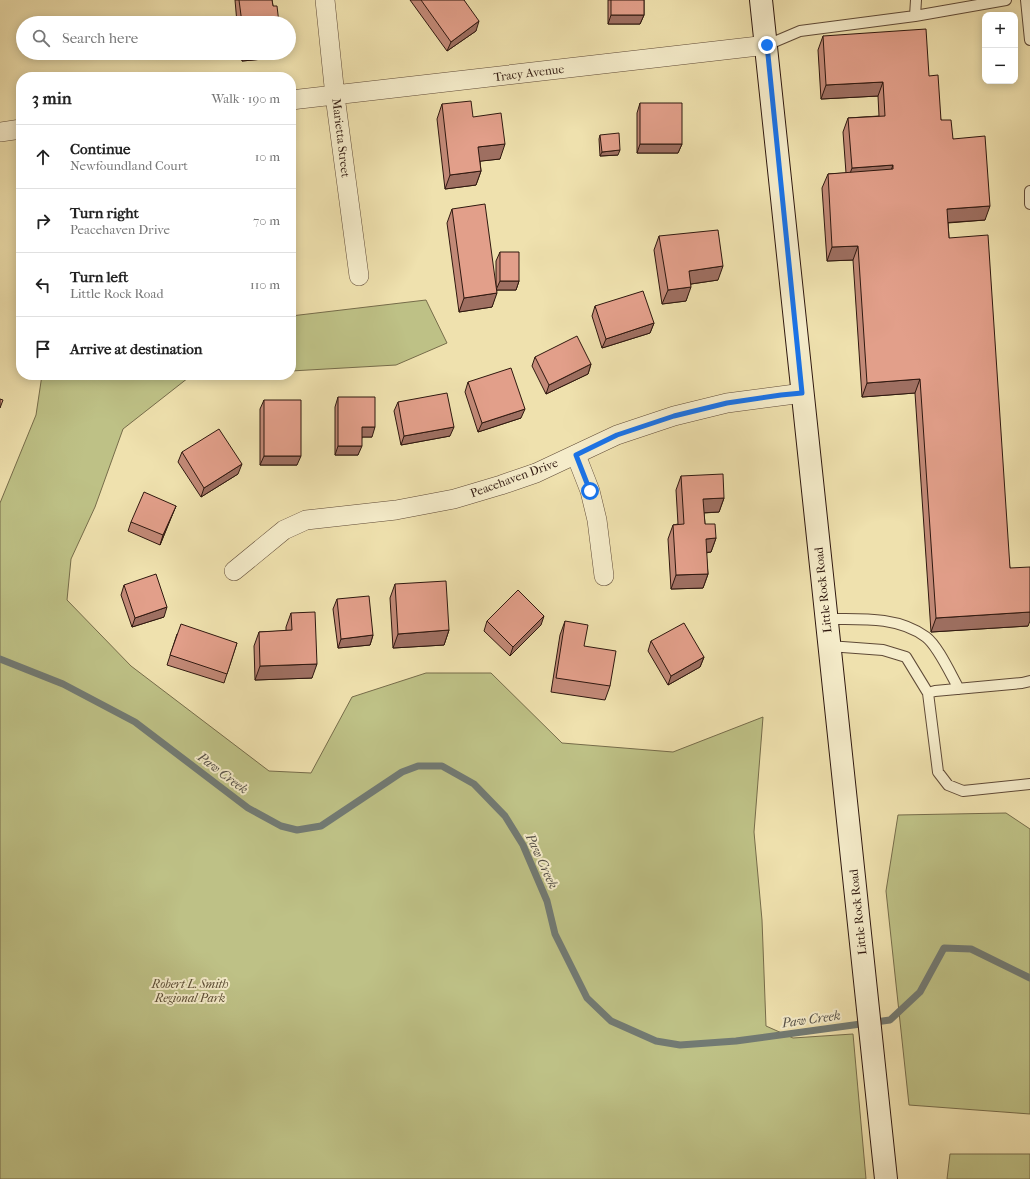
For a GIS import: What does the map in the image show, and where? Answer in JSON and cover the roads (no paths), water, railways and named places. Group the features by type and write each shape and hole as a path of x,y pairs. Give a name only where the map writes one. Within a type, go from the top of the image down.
{"main road":[{"name":"Little Rock Road","path":"761,0 767,45 802,393 886,1179"}],"street":[{"name":"Marietta Street","path":"325,0 335,96 359,276"},
{"name":"Tracy Avenue","path":"296,100 767,45"},
{"path":"0,132 16,130"},
{"name":"Peacehaven Drive","path":"234,571 284,530 306,520 396,510 454,499 536,473 617,435 674,416 727,403 802,393"},
{"path":"576,455 590,491 597,520 604,576"}],"lane":[{"path":"915,16 916,0"},
{"path":"767,45 800,31 915,16 1006,0"},
{"path":"1026,0 1030,40"},
{"path":"1030,191 1030,204"},
{"path":"827,619 866,619 903,624 927,637 942,657 959,689"},
{"path":"829,646 883,650 906,657 928,693 938,772 948,785 962,791 1030,784"},
{"path":"928,693 1030,681"}],"waterway":[{"name":"Paw Creek","path":"0,659 63,684 135,722 248,808 281,826 297,830 321,826 402,772 418,766 442,766 474,784 505,816 523,845 547,901 555,934 587,998 611,1021 656,1041 680,1045 736,1041 890,1020 920,992 944,948 971,949 1030,978"}],"park label":[{"name":"Robert L. Smith Regional Park","path":"190,991"}]}
